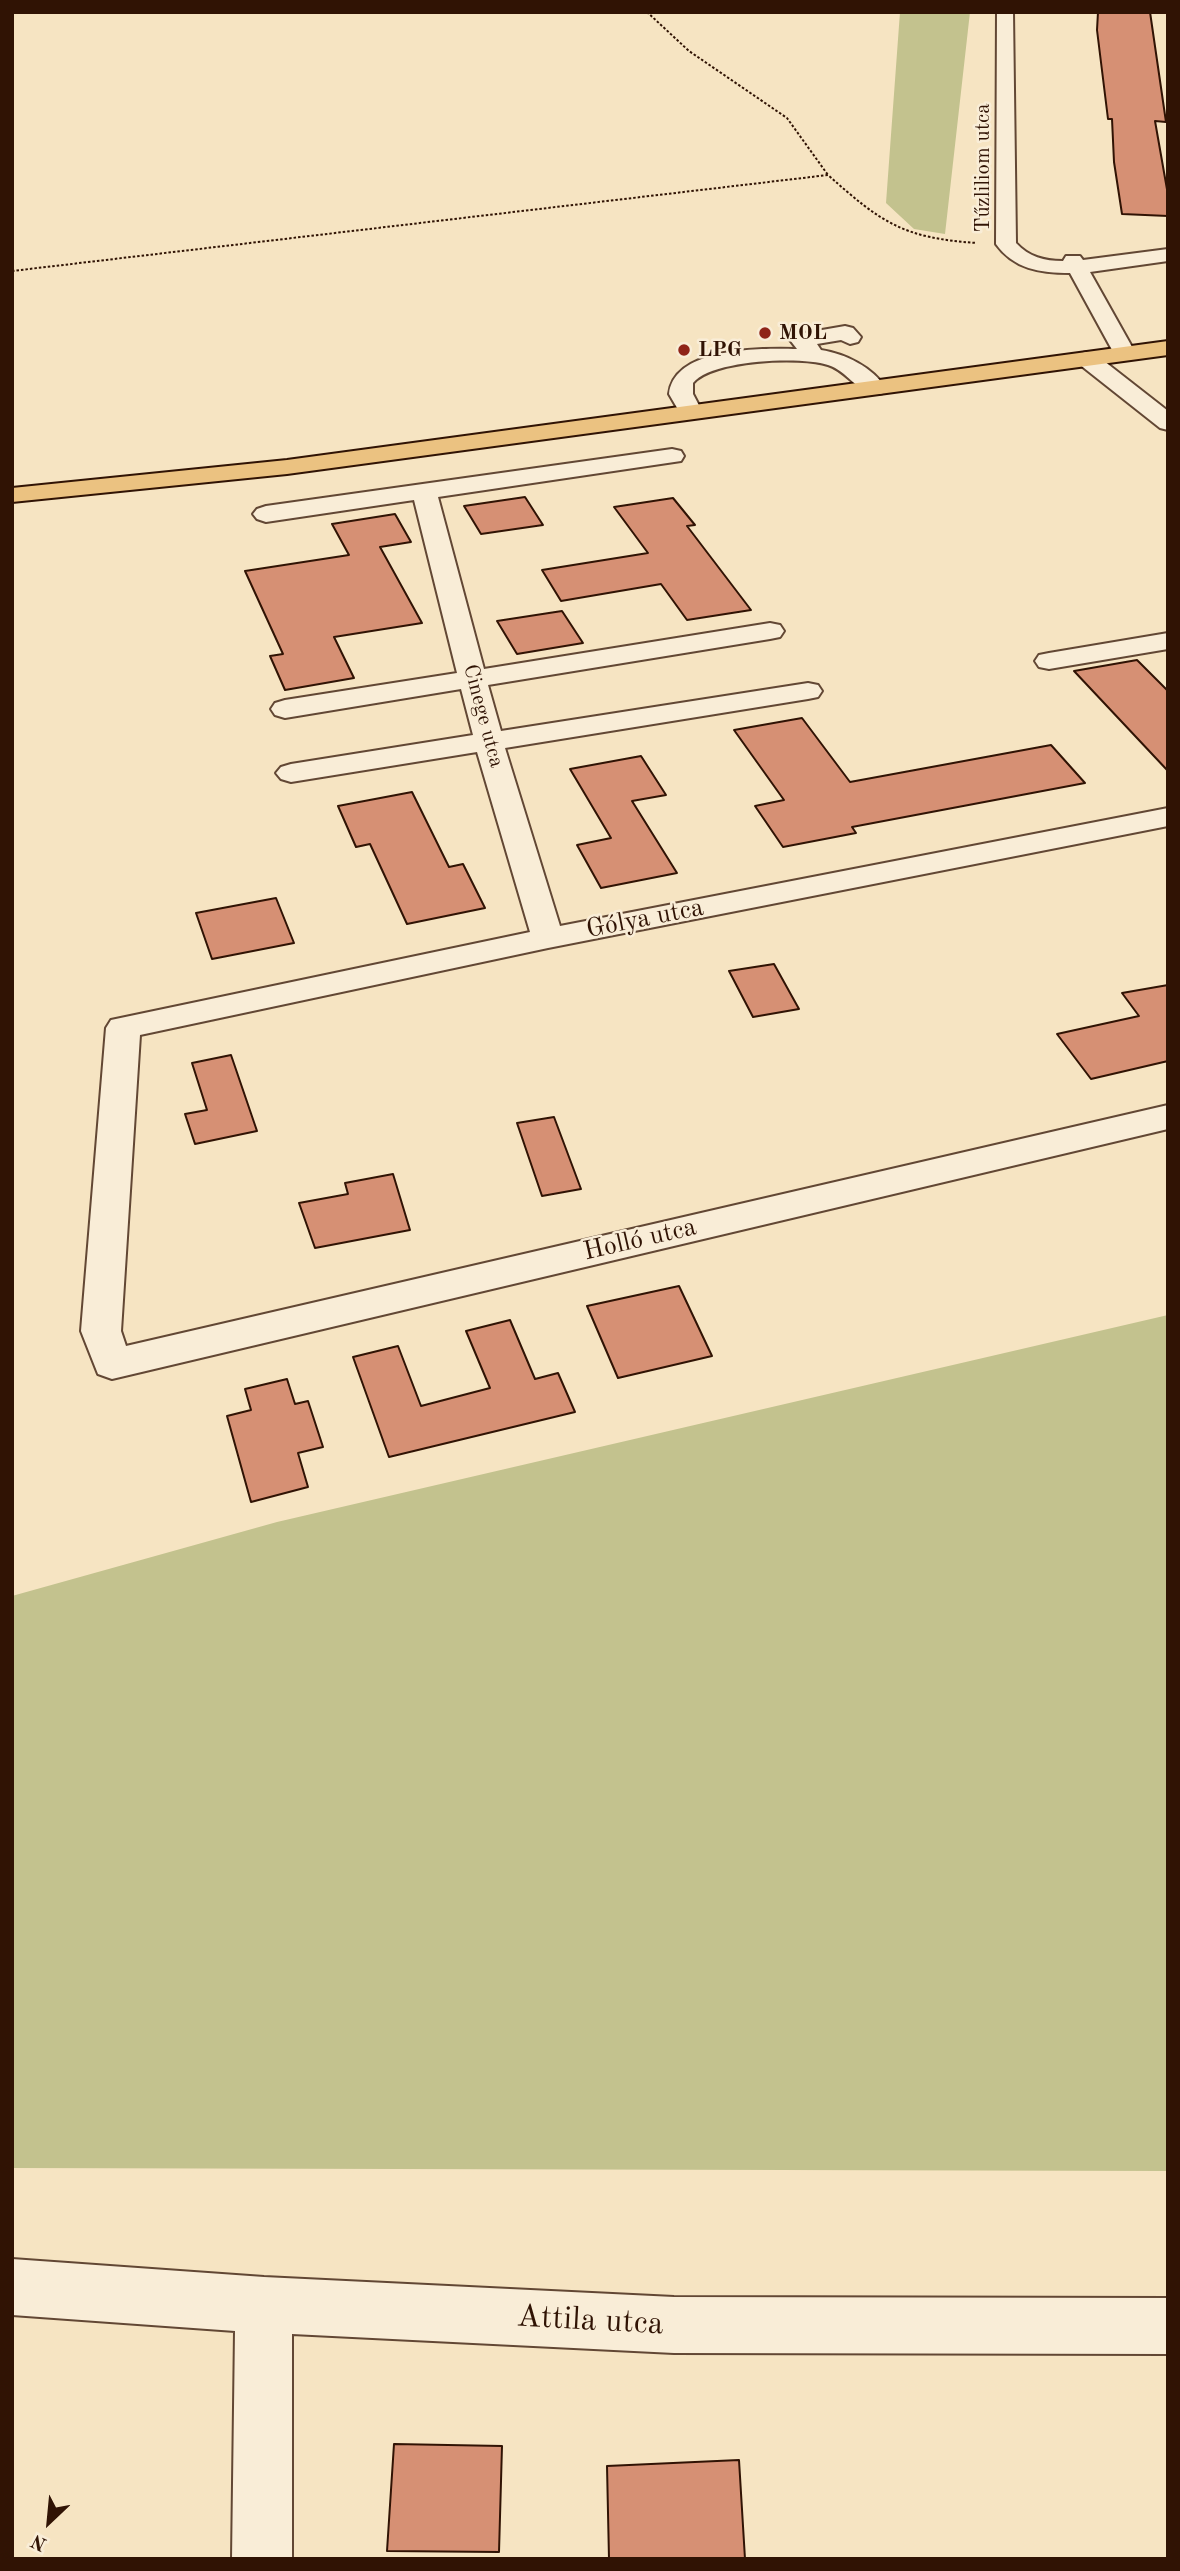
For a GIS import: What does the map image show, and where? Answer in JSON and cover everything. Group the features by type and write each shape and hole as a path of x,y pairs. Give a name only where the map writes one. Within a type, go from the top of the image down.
{"main road":[{"path":"12,495 143,484 287,467 1168,348"},
{"path":"12,488 56,490"}],"street":[{"name":"Tűzliliom utca","path":"1005,12 1006,244 1010,253 1021,260 1056,267 1168,255"},
{"path":"1075,263 1125,354"},
{"path":"814,355 801,340 845,333 850,337"},
{"path":"691,413 680,388 685,377 695,369 724,362 814,355 845,364 875,388"},
{"path":"1087,359 1168,424"},
{"path":"1137,399 1168,394"},
{"path":"266,514 672,456"},
{"name":"Cinege utca","path":"424,492 489,742 548,938"},
{"path":"285,709 770,631"},
{"path":"1049,661 1168,641"},
{"path":"292,773 808,691"},
{"name":"Gólya utca","path":"112,1364 101,1331 123,1028 548,938 1168,817"},
{"name":"Holló utca","path":"112,1364 1168,1117"},
{"name":"Attila utca","path":"12,2287 264,2305 674,2325 1168,2326"},
{"path":"262,2559 264,2305"}],"path":[{"path":"647,12 689,51 787,118 828,175 873,215 908,235 945,242 1006,244"},
{"path":"12,271 828,175"}],"shaded area":[{"path":"900,12 970,12 945,234 914,229 886,203"},
{"path":"1168,1315 1168,2171 12,2168 12,1596 277,1522"}],"building":[{"path":"1098,12 1150,12 1166,122 1155,121 1168,195 1168,216 1122,214 1114,162 1112,119 1108,119 1097,30"},
{"path":"525,497 543,525 481,534 464,506"},
{"path":"673,498 695,525 687,526 751,610 687,620 661,584 561,601 542,570 648,553 614,507"},
{"path":"395,514 411,542 380,547 422,623 334,637 354,678 285,690 270,656 283,654 245,571 349,555 332,524"},
{"path":"562,611 583,643 517,654 497,621"},
{"path":"1137,660 1168,691 1168,771 1074,671"},
{"path":"802,718 850,782 1051,745 1085,783 852,827 856,833 783,847 755,806 784,800 734,730"},
{"path":"641,756 666,795 632,801 677,873 601,888 577,845 611,838 570,769"},
{"path":"412,792 449,867 463,864 485,908 407,924 370,844 356,847 338,806"},
{"path":"276,898 294,943 212,959 196,913"},
{"path":"774,964 799,1009 753,1017 729,971"},
{"path":"1168,985 1168,1061 1091,1079 1057,1034 1139,1016 1122,993"},
{"path":"231,1055 257,1131 195,1144 185,1114 207,1110 192,1063"},
{"path":"554,1117 581,1189 542,1196 517,1123"},
{"path":"393,1174 410,1230 315,1248 299,1203 348,1194 345,1183"},
{"path":"679,1286 712,1356 618,1378 587,1306"},
{"path":"510,1320 535,1379 558,1373 575,1412 389,1457 353,1357 398,1346 421,1406 490,1388 466,1331"},
{"path":"287,1379 295,1404 308,1401 323,1447 298,1453 308,1487 251,1502 227,1416 251,1410 245,1389"},
{"path":"394,2444 502,2446 499,2552 387,2551"},
{"path":"739,2460 745,2559 609,2559 607,2466"}],"place":[{"name":"MOL","path":"765,333"},
{"name":"LPG","path":"684,350"}]}
